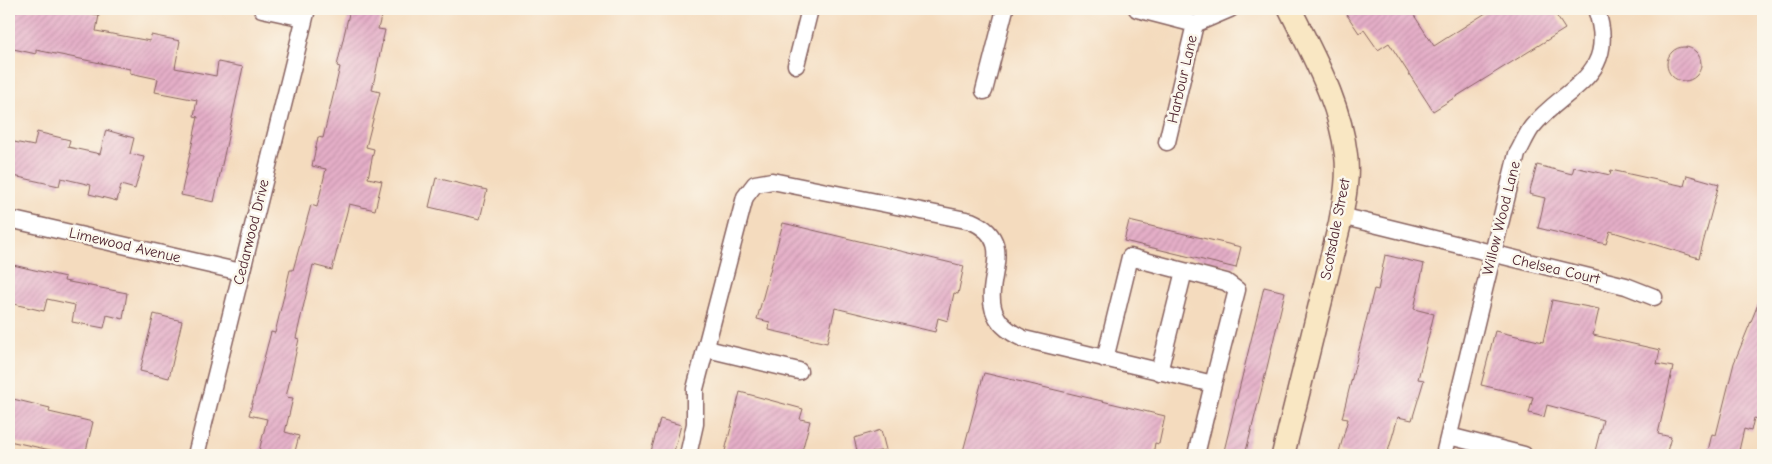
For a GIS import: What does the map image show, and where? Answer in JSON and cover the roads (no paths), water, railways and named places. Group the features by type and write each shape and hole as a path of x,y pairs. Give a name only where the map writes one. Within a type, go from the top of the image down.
{"street":[{"path":"262,9 306,14"},
{"path":"796,65 810,9"},
{"path":"984,91 1005,9"},
{"path":"1137,9 1196,24"},
{"name":"Harbour Lane","path":"1167,142 1196,24 1230,9"},
{"name":"Scotsdale Street","path":"1283,455 1341,216 1346,186 1346,156 1340,118 1326,82 1290,9"},
{"name":"Willow Wood Lane","path":"1444,455 1517,154 1531,128 1552,107 1578,88 1594,68 1601,48 1602,28 1596,9"},
{"name":"Cedarwood Drive","path":"196,455 306,14"},
{"path":"688,455 695,424 696,389 745,197 755,184 772,181 971,220 982,226 997,246 997,260 990,297 993,310 1000,322 1010,333 1024,339 1213,384"},
{"name":"Chelsea Court","path":"1341,216 1626,286 1654,297"},
{"name":"Limewood Avenue","path":"9,219 241,272"},
{"path":"1105,359 1130,257 1226,282 1237,290 1196,455"},
{"path":"1160,372 1184,271"},
{"path":"707,349 799,371"},
{"path":"1449,436 1524,455"}]}
